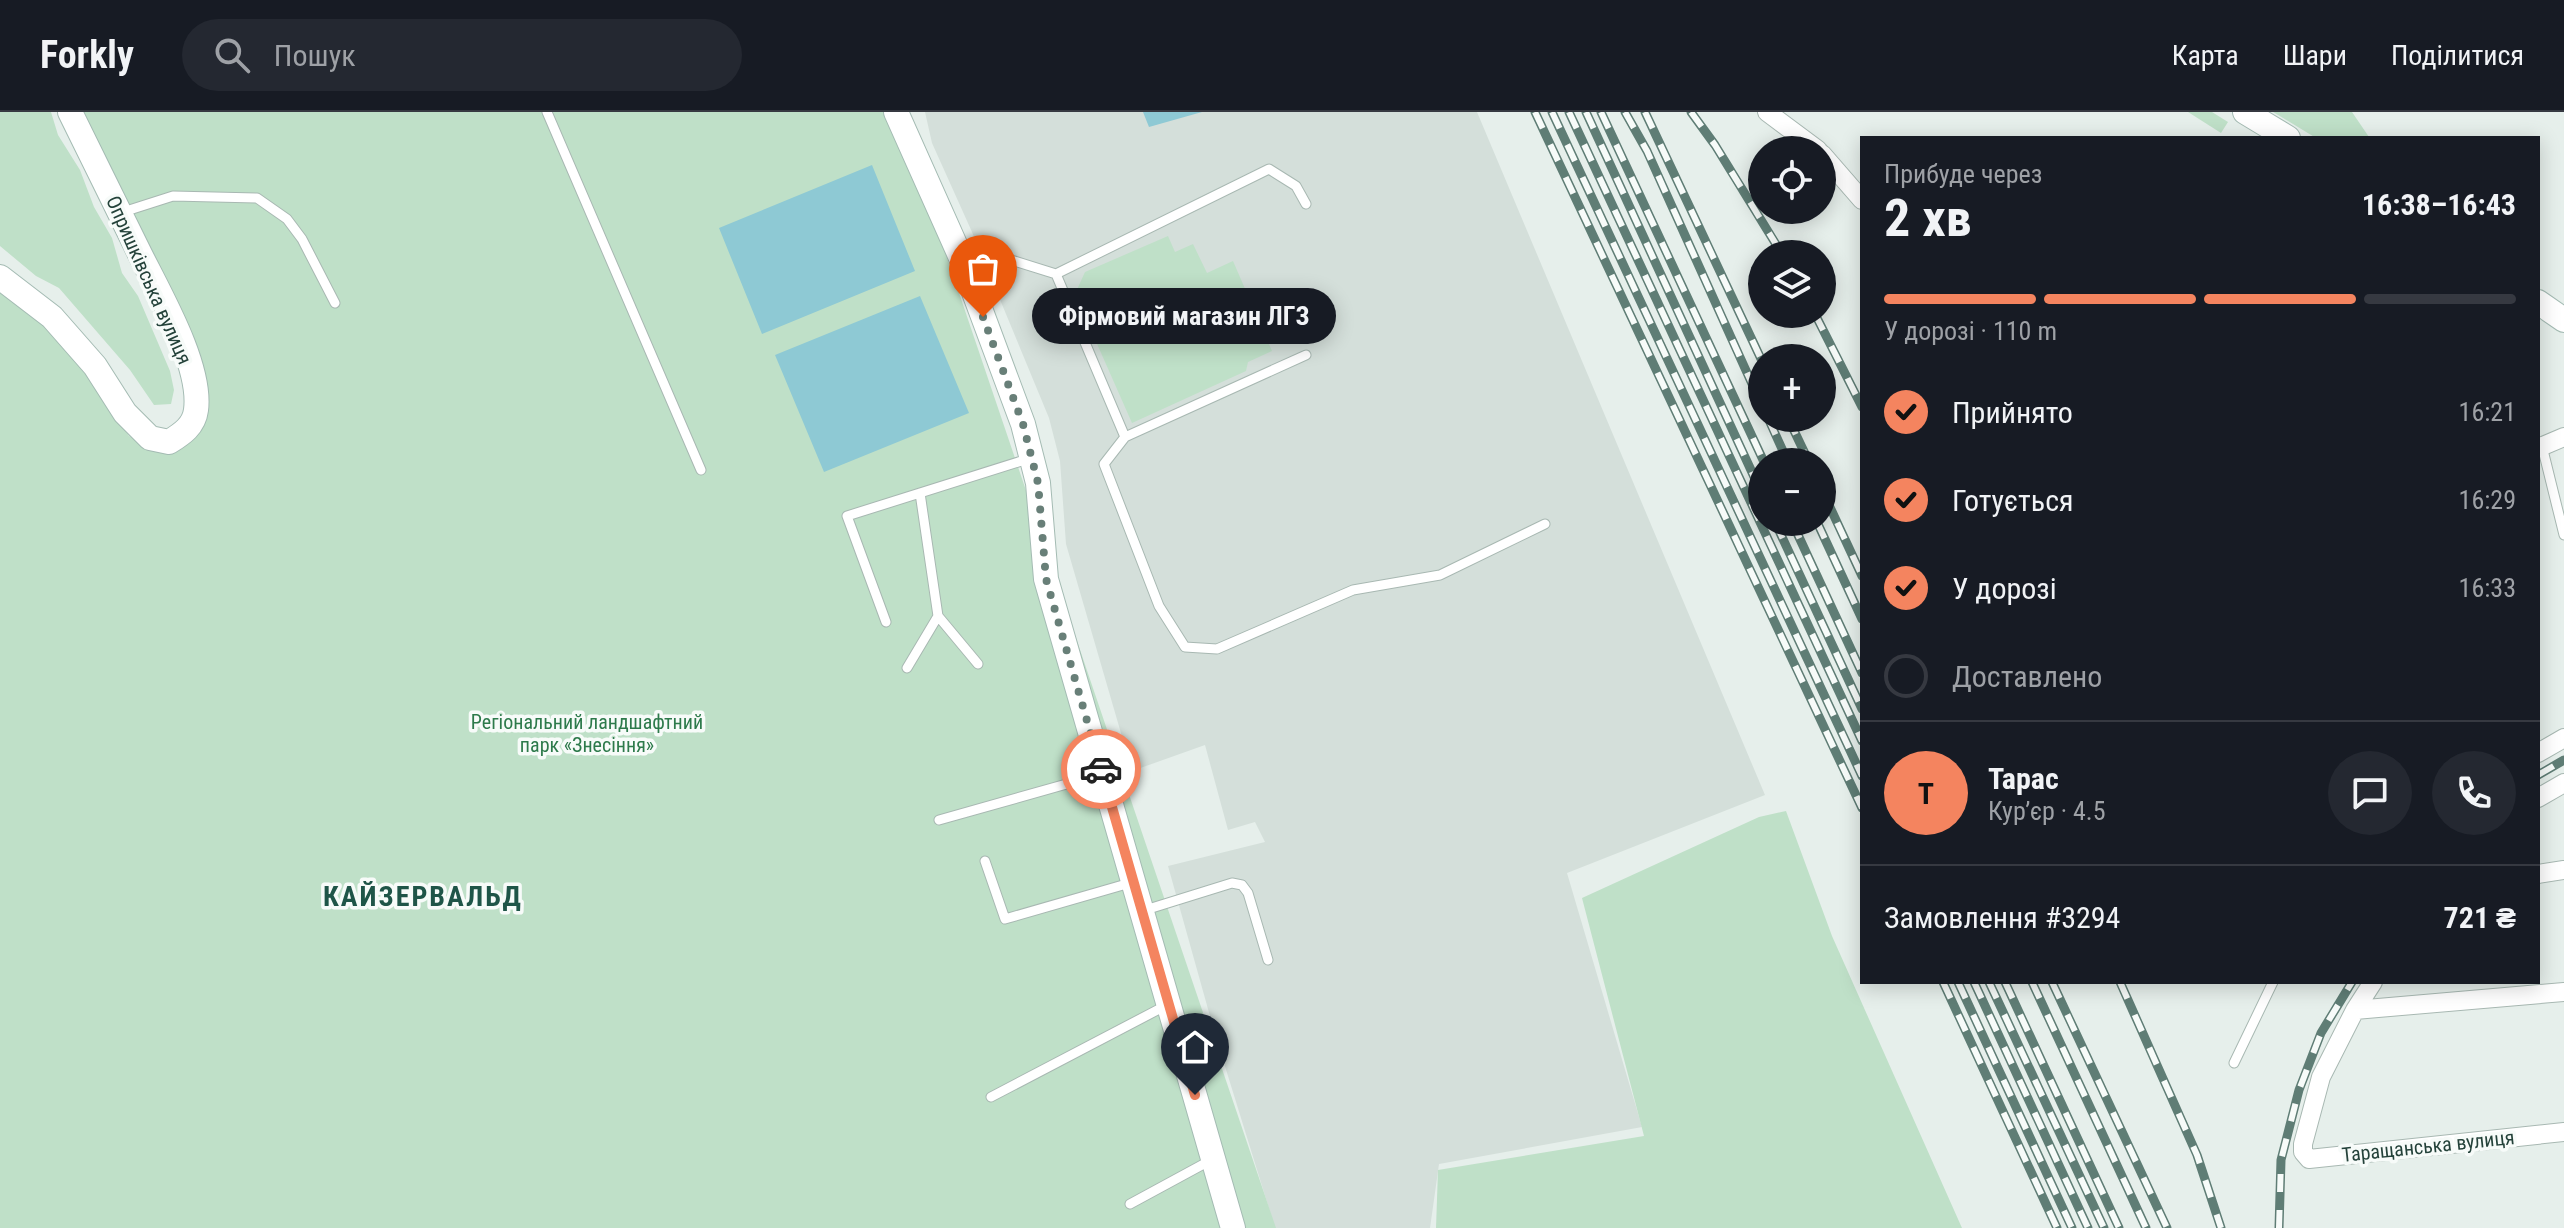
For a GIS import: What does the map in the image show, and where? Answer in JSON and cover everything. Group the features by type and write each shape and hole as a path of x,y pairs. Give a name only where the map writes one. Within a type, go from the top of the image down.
{"street":[{"name":"Опришківська вулиця","path":"0,277 52,317 95,366 125,413 150,438 169,442 194,420 196,388 179,335 70,112"},
{"path":"896,112 953,242 1023,424 1038,483 1046,579 1233,1228"},
{"path":"1767,112 1799,136"},
{"path":"2245,112 2285,136"},
{"path":"1836,170 1860,198"},
{"path":"2540,303 2564,320"},
{"path":"2540,447 2564,437"},
{"path":"2540,752 2564,738"},
{"path":"2540,797 2564,783"},
{"path":"2540,874 2564,870"},
{"path":"2355,1010 2372,984"},
{"path":"2355,1010 2564,992"},
{"name":"Таращанська вулиця","path":"2355,1010 2321,1077 2303,1144 2303,1152 2309,1159 2564,1132"}],"lane":[{"path":"547,112 701,470"},
{"path":"953,242 1056,274 1269,169 1296,186 1306,204"},
{"path":"120,213 173,196 257,198 287,219 302,239 335,303"},
{"path":"1056,274 1125,437"},
{"path":"1306,355 1125,437 1104,464 1159,606 1185,647 1217,649 1353,590 1440,575 1545,524"},
{"path":"2540,447 2564,535"},
{"path":"886,622 847,516 1031,458"},
{"path":"920,493 938,616 978,664"},
{"path":"907,668 938,616"},
{"path":"939,820 1102,774"},
{"path":"985,861 1005,919 1133,882"},
{"path":"1142,911 1232,883 1242,885 1248,893 1268,960"},
{"path":"2234,1063 2272,984"},
{"path":"991,1097 1168,1005"},
{"path":"1130,1204 1213,1159"}],"shaded area":[{"path":"925,112 1477,112 1765,795 1567,873 1642,1127 1439,1164 1430,1228 1275,1228 1215,1034 1168,866 1265,842 1255,822 1228,830 1205,745 1132,771 1066,544 1060,461 1049,418 932,143"}],"green space":[{"path":"0,112 51,112 58,135 80,170 94,207 112,238 122,273 138,296 170,371 174,390 171,404 154,405 130,370 59,288 36,276 0,246"},
{"name":"Регіональний ландшафтний парк «Знесіння»","path":"77,112 889,112 936,225 1276,1228 0,1228 0,289 60,337 129,436 156,449 202,421"},
{"path":"2188,112 2212,112 2228,122 2221,133"},
{"path":"2273,112 2352,112 2368,136 2313,136"},
{"path":"1168,236 1175,252 1193,244 1207,273 1233,261 1272,351 1248,362 1246,371 1132,423 1075,294 1085,272"},
{"path":"1786,811 1832,936 1962,1228 1436,1228 1438,1170 1644,1136 1582,898 1759,817"}],"water":[{"path":"1143,112 1202,112 1149,127"},
{"path":"872,165 915,271 762,334 719,228"},
{"path":"920,296 969,413 824,472 775,355"}],"railway":[{"path":"1535,112 1860,804"},
{"path":"1552,112 1860,772"},
{"path":"1569,112 1860,737"},
{"path":"1586,112 1748,464"},
{"path":"1601,112 1757,448"},
{"path":"1625,112 1647,151 1748,375"},
{"path":"1645,112 1754,344"},
{"path":"1691,112 1773,240"},
{"path":"1822,328 1860,403"},
{"path":"1774,432 1782,448"},
{"path":"1795,432 1802,448"},
{"path":"1836,520 1860,572"},
{"path":"1782,536 1860,705"},
{"path":"1798,536 1860,669"},
{"path":"1823,536 1860,615"},
{"path":"2540,774 2564,760"},
{"path":"1944,984 2057,1228"},
{"path":"1959,984 2072,1228"},
{"path":"1975,984 2088,1228"},
{"path":"1990,984 2104,1228"},
{"path":"2006,984 2119,1228"},
{"path":"2033,984 2146,1228"},
{"path":"2053,984 2167,1228"},
{"path":"2121,984 2197,1155 2221,1228"},
{"path":"2279,1228 2281,1160 2299,1090 2321,1033 2351,984"}],"way so far":[{"path":"983,317 1023,424 1038,483 1046,579 1101,769"}],"place":[{"name":"Фірмовий магазин ЛГЗ","path":"983,317"}],"district":[{"name":"КАЙЗЕРВАЛЬД","path":"423,896"}],"route":[{"path":"1101,769 1195,1095"}]}
